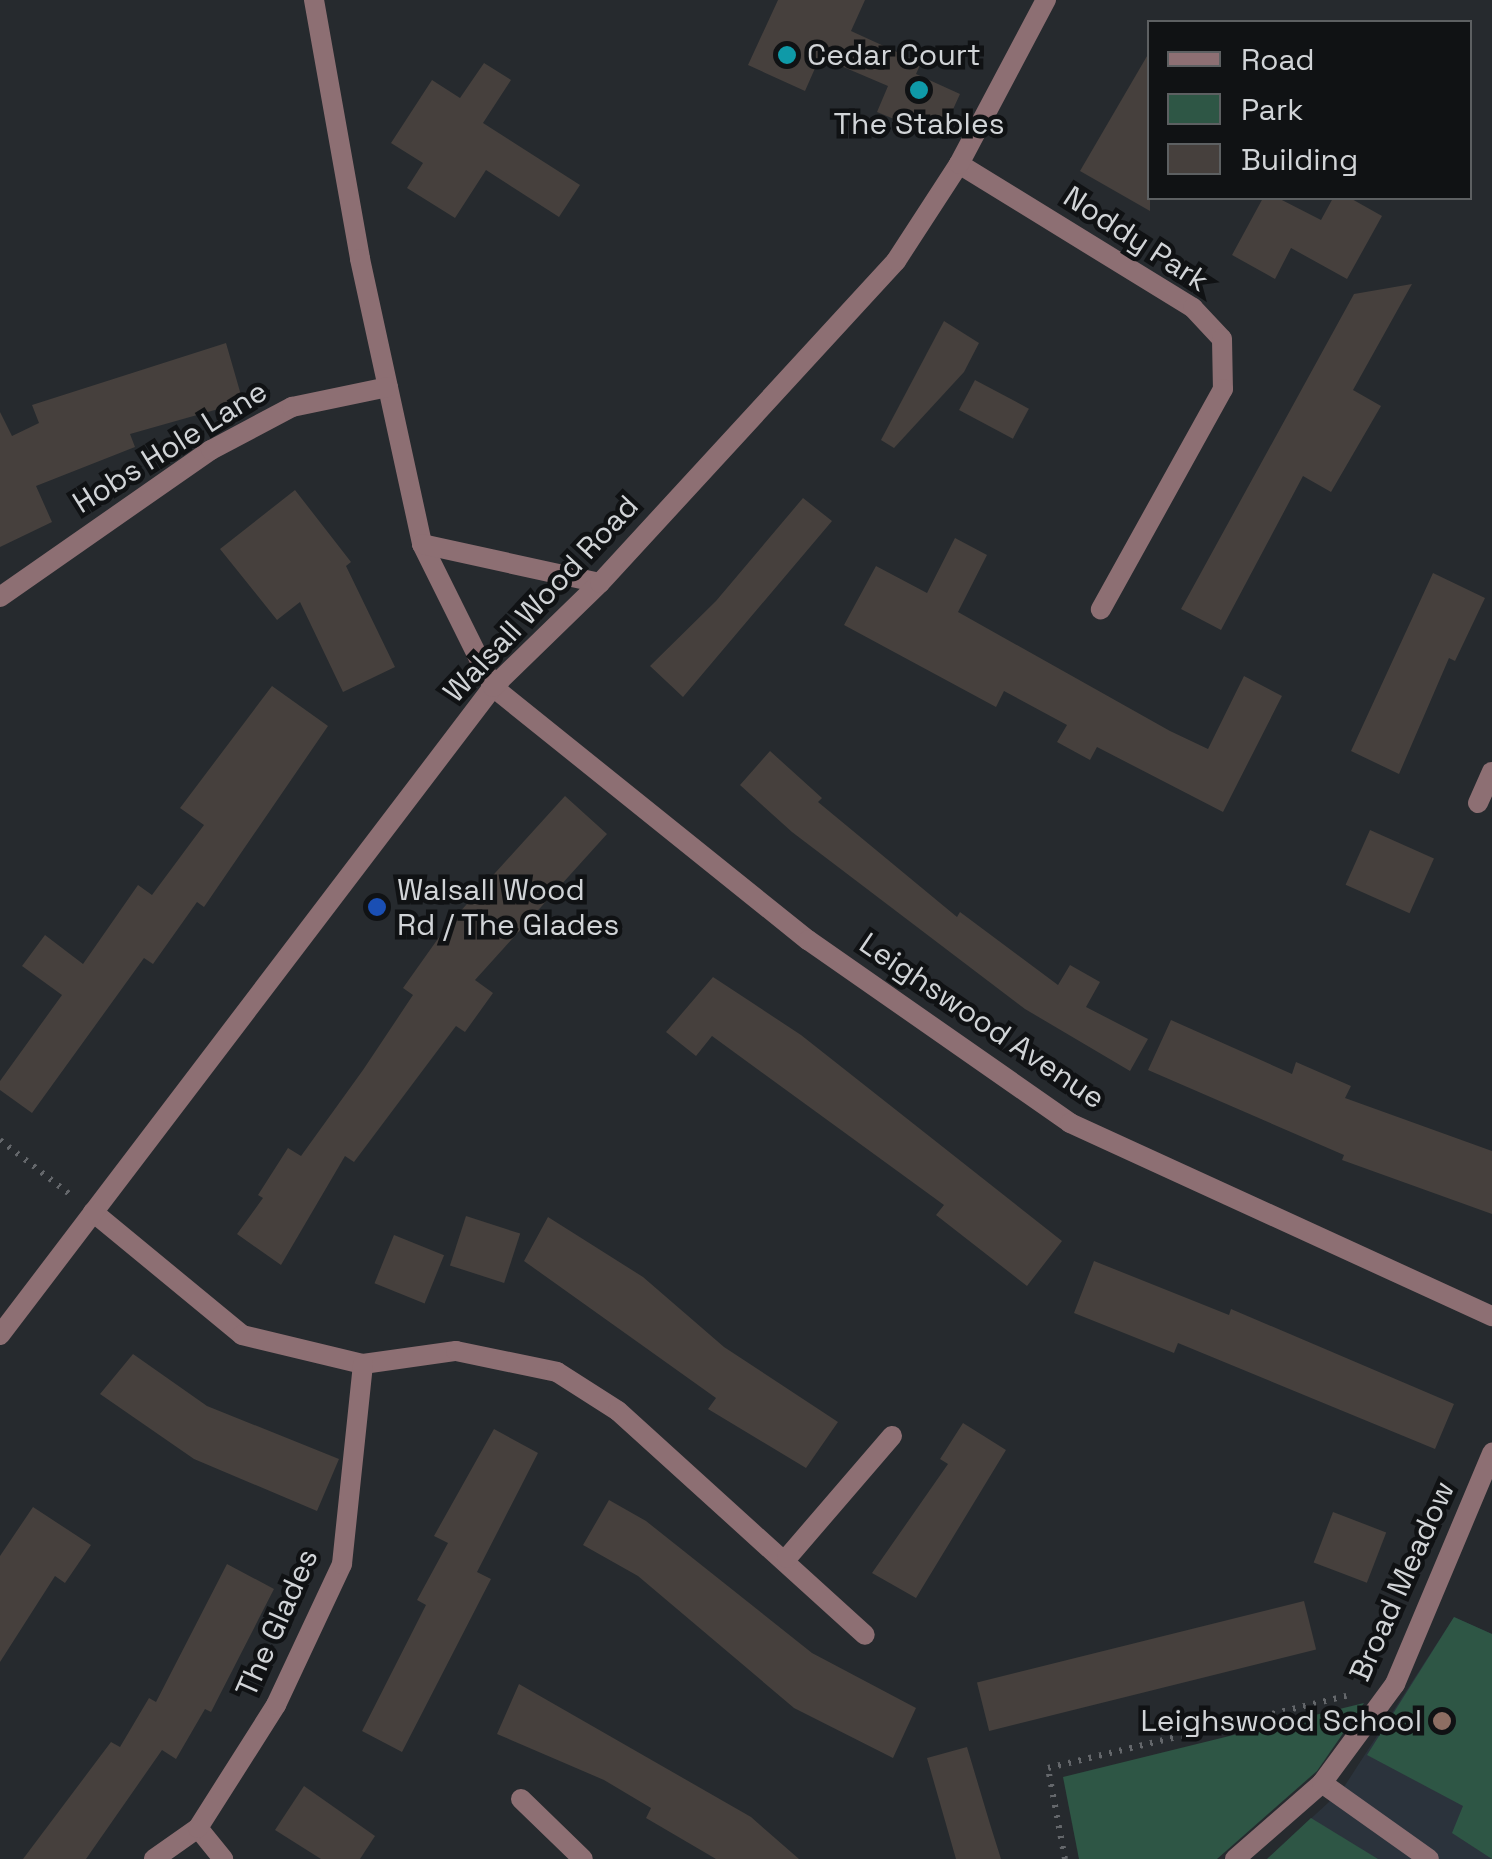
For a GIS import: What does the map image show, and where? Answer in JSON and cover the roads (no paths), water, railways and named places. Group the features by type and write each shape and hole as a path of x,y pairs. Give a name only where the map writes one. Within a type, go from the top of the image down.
{"street":[{"path":"314,0 422,544 493,687"},
{"name":"Walsall Wood Road","path":"0,1335 493,687 600,583 896,261 959,164 1046,0"},
{"name":"Noddy Park","path":"959,164 1193,308 1222,339 1223,388 1100,609"},
{"name":"Hobs Hole Lane","path":"0,597 211,450 292,407 388,387"},
{"path":"422,544 600,583"},
{"name":"Leighswood Avenue","path":"493,687 808,940 1070,1122 1492,1316"},
{"path":"1478,804 1492,772"},
{"path":"93,1212 242,1335 364,1364 456,1351 557,1372 618,1412 787,1558 865,1634"},
{"name":"The Glades","path":"154,1859 198,1828 276,1705 342,1564 364,1364"},
{"path":"787,1558 892,1436"},
{"name":"Broad Meadow","path":"1235,1859 1322,1783 1395,1684 1492,1453"},
{"path":"1322,1783 1429,1859"},
{"path":"521,1799 583,1859"},
{"path":"198,1828 223,1859"}],"place":[{"name":"Cedar Court","path":"787,55"},
{"name":"The Stables","path":"919,90"},
{"name":"Walsall Wood Rd / The Glades","path":"377,907"},
{"name":"Leighswood School","path":"1442,1721"}]}
